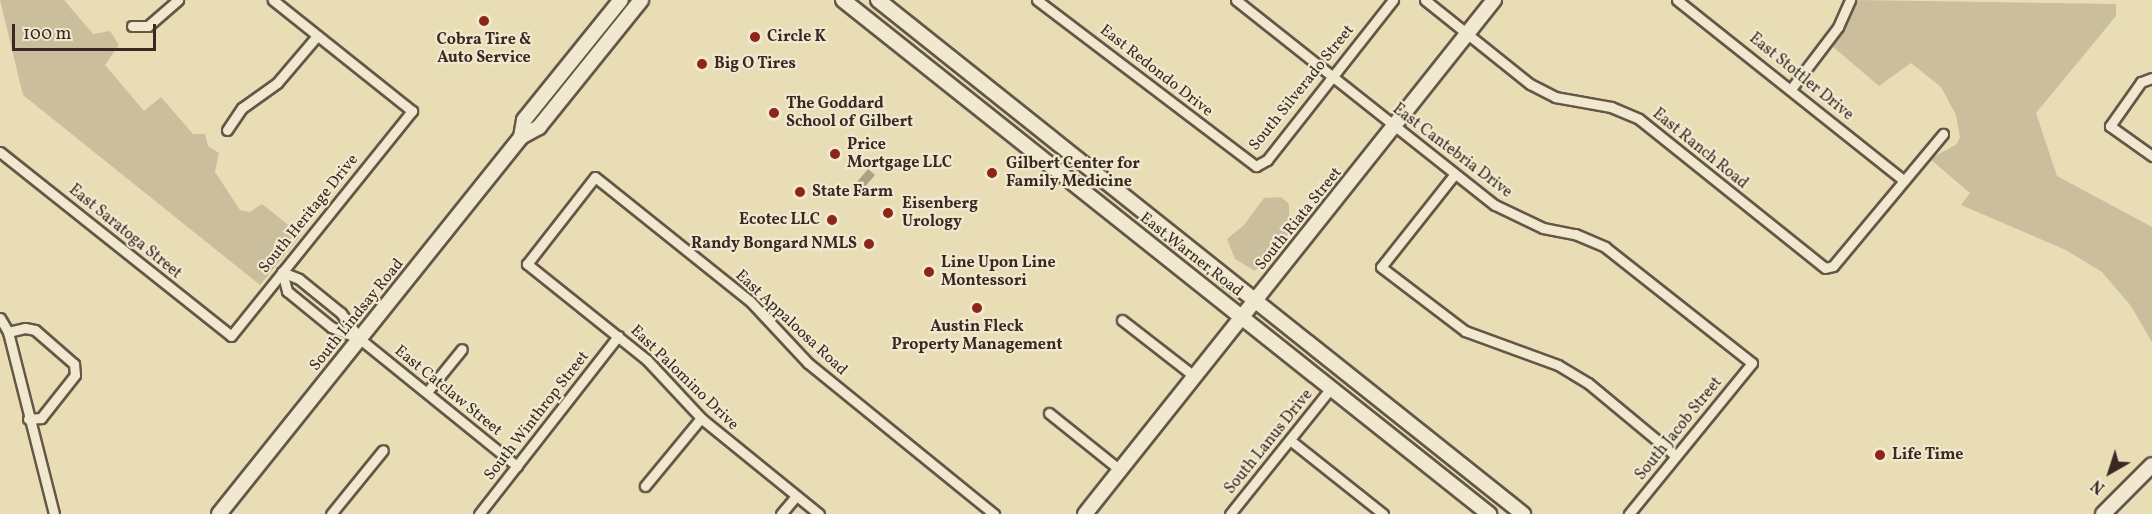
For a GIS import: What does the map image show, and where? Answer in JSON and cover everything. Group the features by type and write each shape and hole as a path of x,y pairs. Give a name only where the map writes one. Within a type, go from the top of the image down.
{"main road":[{"name":"South Lindsay Road","path":"521,137 524,120 621,0"},
{"name":"South Lindsay Road","path":"219,514 521,137 539,127 642,0"},
{"name":"East Warner Road","path":"843,0 1489,514"},
{"name":"East Warner Road","path":"879,0 1523,514"},
{"name":"South Riata Street","path":"1085,514 1494,0"},
{"path":"557,104 560,91 580,62 581,51"},
{"path":"942,78 956,62"},
{"path":"2103,514 2152,465"}],"street":[{"path":"132,26 148,26 178,0"},
{"path":"227,130 242,108 277,83 317,36 273,0"},
{"name":"East Redondo Drive","path":"1037,0 1256,166"},
{"name":"East Cantebria Drive","path":"1236,0 1454,175 1495,205 1543,228 1575,234 1605,247 1752,363"},
{"name":"South Silverado Street","path":"1256,166 1267,160 1393,0"},
{"name":"East Ranch Road","path":"1425,0 1530,84 1555,97 1611,107 1639,119 1825,268 1833,266 1903,180"},
{"name":"East Stottler Drive","path":"1677,0 1903,180"},
{"path":"1791,89 1838,27 1850,0"},
{"name":"South Heritage Drive","path":"231,336 412,111 317,36"},
{"path":"2152,78 2141,82 2110,126 2152,156"},
{"path":"1903,180 1943,134"},
{"name":"East Saratoga Street","path":"0,152 231,336"},
{"path":"1454,175 1381,267 1465,331 1549,362 1588,383 1676,456"},
{"name":"East Palomino Drive","path":"595,177 527,264 647,360 701,418 819,514"},
{"name":"East Appaloosa Road","path":"595,177 750,301 808,363 989,512"},
{"name":"East Catclaw Street","path":"282,272 287,291 331,327 360,339"},
{"name":"East Catclaw Street","path":"282,272 299,279 341,313 360,339 517,466"},
{"path":"0,318 8,332 28,419 54,514"},
{"path":"1122,320 1194,376"},
{"path":"8,332 25,328 35,330 74,364 75,375 48,409 40,418 28,419"},
{"name":"South Winthrop Street","path":"481,513 618,336"},
{"path":"427,392 462,349"},
{"name":"South Jacob Street","path":"1629,514 1752,363"},
{"name":"South Lanus Drive","path":"1230,514 1331,388"},
{"path":"1048,413 1120,470"},
{"path":"645,486 701,418"},
{"path":"1290,440 1383,514"},
{"path":"331,514 383,450"},
{"path":"781,514 796,496"}],"shaded area":[{"path":"0,0 64,0 93,34 110,31 119,45 105,65 144,111 161,97 193,134 205,134 208,146 219,153 215,172 240,210 250,212 262,204 301,235 260,285 23,95"},
{"path":"1856,0 2116,4 2116,16 2036,113 2057,176 2152,227 2152,342 2131,306 2102,272 2066,250 1961,205 1970,193 1930,159 1957,144 1960,137 1956,115 1941,87 1911,63 1879,86 1832,46"},
{"path":"868,169 875,175 859,194 854,194 852,188"},
{"path":"1281,197 1289,204 1289,234 1255,271 1235,259 1227,239 1244,225 1264,198"}],"place":[{"name":"Cobra Tire & Auto Service","path":"484,21"},
{"name":"Circle K","path":"755,37"},
{"name":"Big O Tires","path":"702,64"},
{"name":"The Goddard School of Gilbert","path":"774,113"},
{"name":"Price Mortgage LLC","path":"835,154"},
{"name":"Gilbert Center for Family Medicine","path":"992,173"},
{"name":"State Farm","path":"800,192"},
{"name":"Eisenberg Urology","path":"888,213"},
{"name":"Ecotec LLC","path":"832,220"},
{"name":"Randy Bongard NMLS","path":"869,244"},
{"name":"Line Upon Line Montessori","path":"929,272"},
{"name":"Austin Fleck Property Management","path":"977,308"},
{"name":"Life Time","path":"1880,455"}]}
